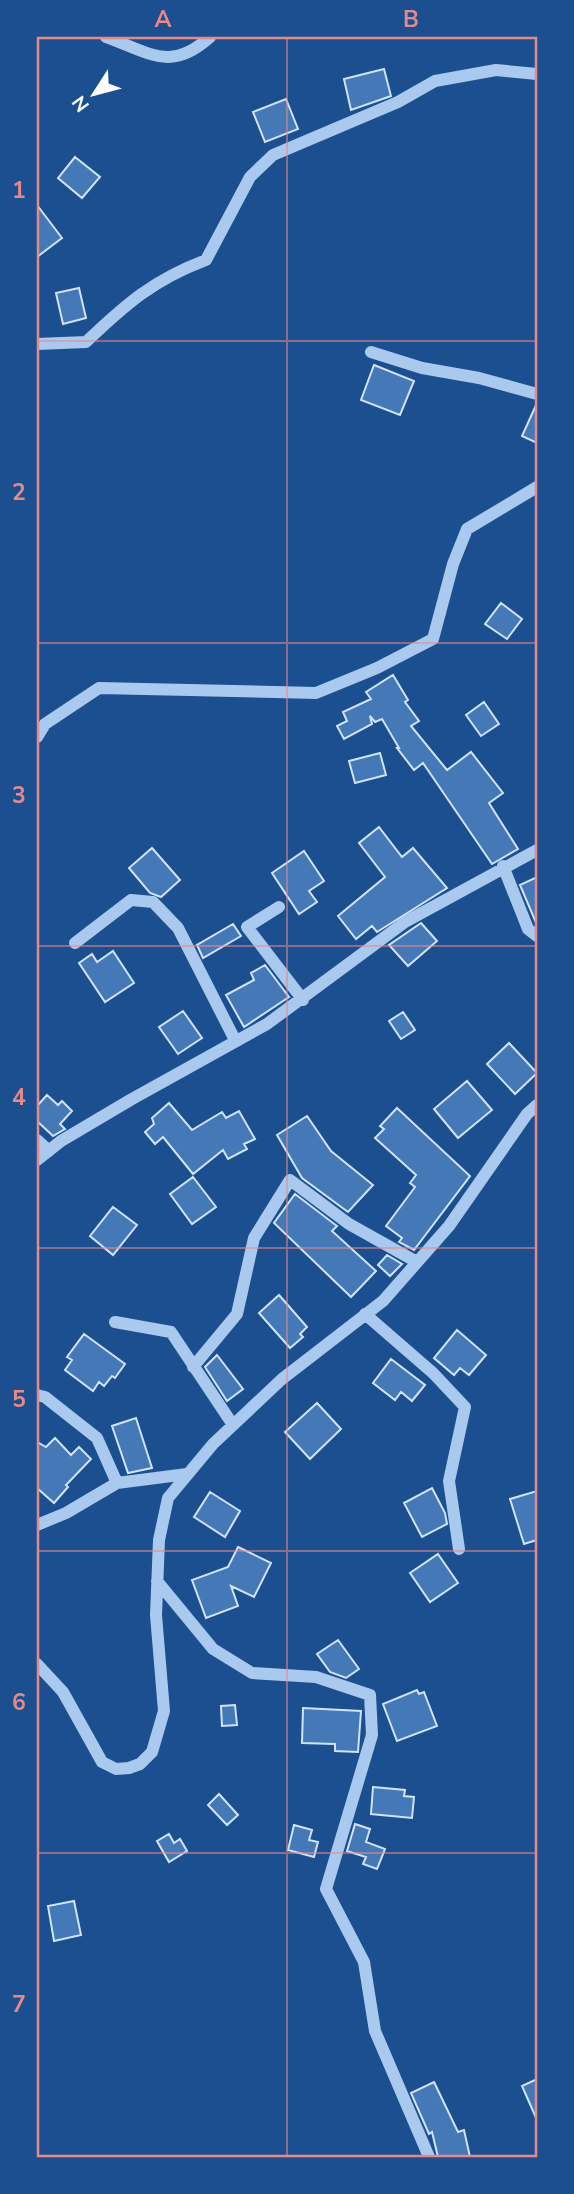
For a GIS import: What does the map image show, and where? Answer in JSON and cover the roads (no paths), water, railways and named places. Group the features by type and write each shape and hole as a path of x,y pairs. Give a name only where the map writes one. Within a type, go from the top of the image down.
{"street":[{"path":"106,37 152,56 170,58 194,50 210,37"},
{"path":"37,344 86,342 132,298 177,271 206,260 250,177 272,155 398,102 435,81 496,70 537,74"},
{"path":"371,352 422,368 479,378 537,394"},
{"path":"37,737 45,724 99,688 316,693 377,668 433,639 453,564 467,529 537,487"},
{"path":"37,1160 303,1000 405,922 503,866 537,850"},
{"path":"503,866 528,929 537,936"},
{"path":"75,943 131,900 153,902 178,928 235,1040"},
{"path":"279,907 247,927 303,1000"},
{"path":"37,1664 63,1692 102,1762 116,1769 140,1764 152,1752 163,1711 156,1615 159,1540 167,1498 233,1425 282,1379 383,1301 449,1226 527,1114 537,1104"},
{"path":"37,1140 49,1151"},
{"path":"193,1367 237,1314 254,1238 290,1180 349,1224 417,1262"},
{"path":"365,1314 433,1373 465,1407 449,1481 460,1549"},
{"path":"115,1322 171,1332 233,1425"},
{"path":"37,1395 45,1396 97,1438 117,1483"},
{"path":"37,1525 66,1513 117,1483 187,1474"},
{"path":"157,1581 213,1649 252,1673 316,1677 370,1695 372,1734 326,1889 364,1962 375,2031 429,2157"}]}
